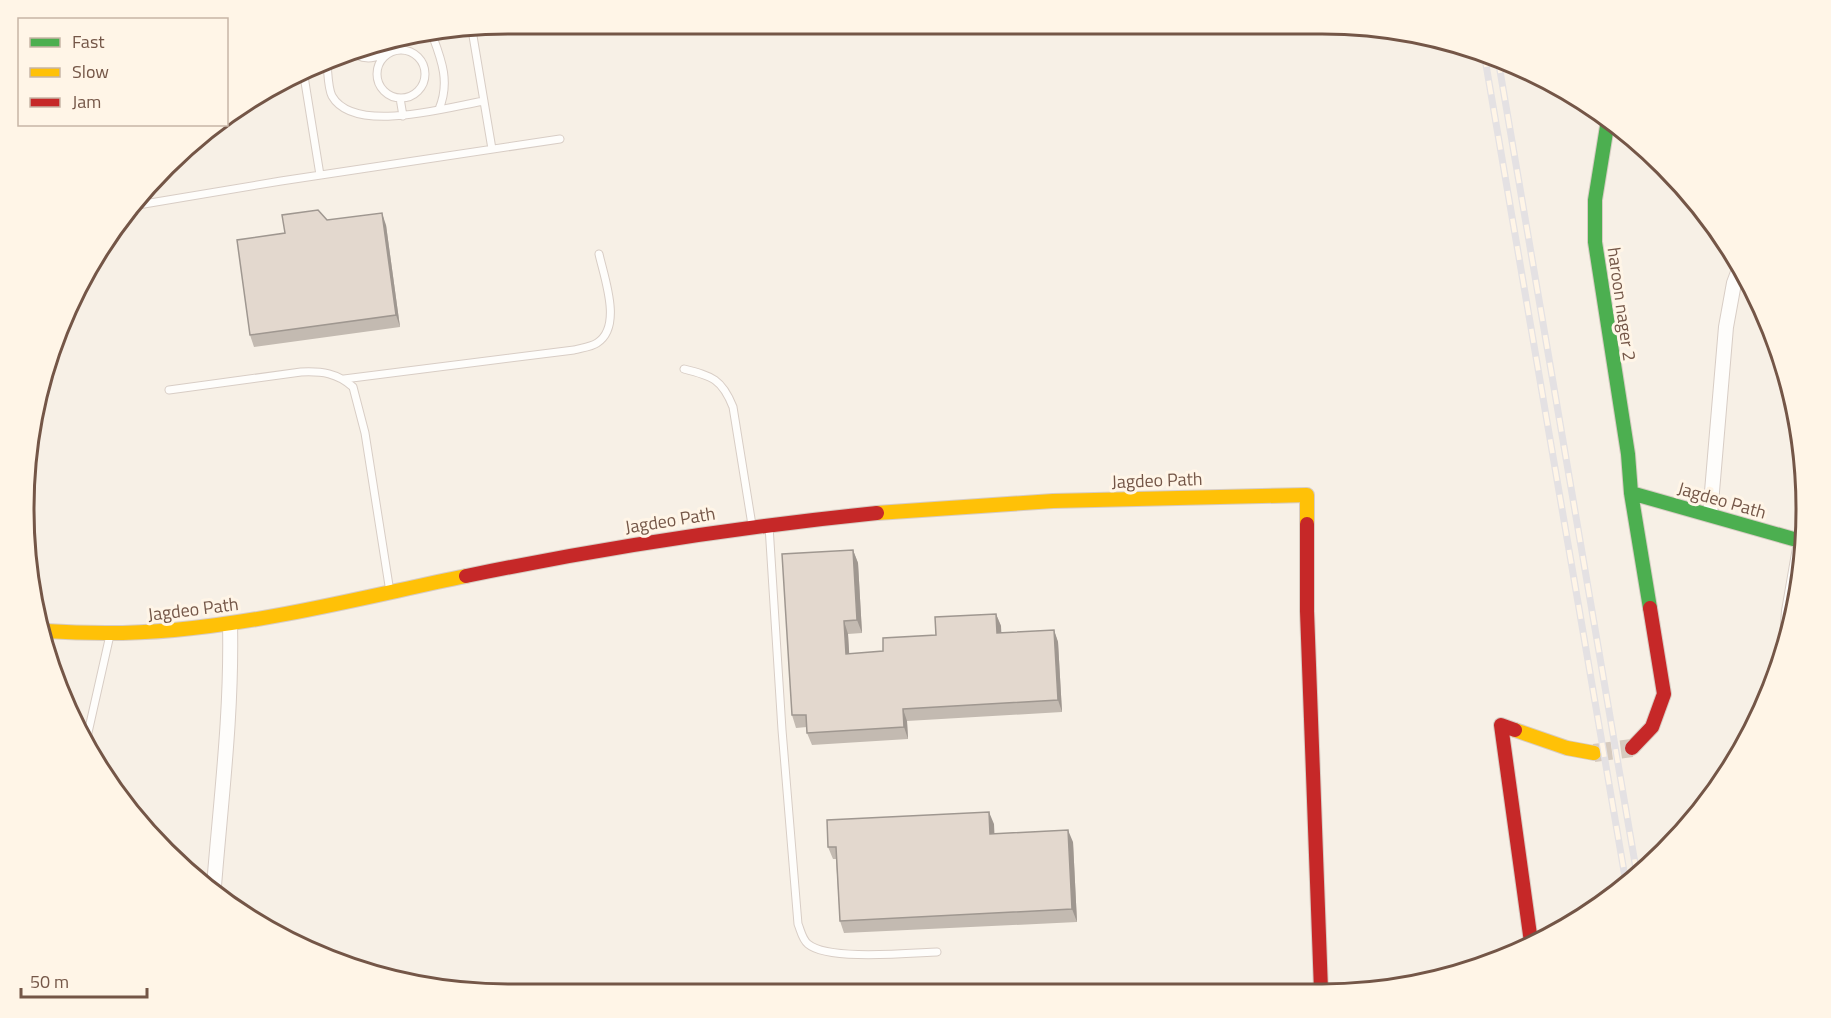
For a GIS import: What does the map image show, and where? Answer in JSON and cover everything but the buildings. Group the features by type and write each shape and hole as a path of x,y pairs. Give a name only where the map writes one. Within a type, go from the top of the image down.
{"main road":[{"name":"haroon nager 2","path":"1606,130 1595,200 1595,242 1628,454 1630,493 1664,694 1652,726 1632,748"},
{"name":"Jagdeo Path","path":"1630,493 1795,540"},
{"name":"Jagdeo Path","path":"51,631 110,635 153,633 230,624 612,548 769,523 980,505 1307,495 1307,634 1321,984"},
{"path":"1530,936 1501,725 1567,748 1594,753"}],"street":[{"path":"1710,516 1726,327 1736,278"},
{"path":"215,881 228,742 231,678 230,624"}],"lane":[{"path":"473,36 492,149"},
{"path":"434,41 446,84 444,98 439,109"},
{"path":"365,57 383,55 397,50 405,50 419,57 425,72 421,87 408,97 400,98 386,93 377,79 377,71 383,55 385,51"},
{"path":"328,71 332,96 348,111 362,116 403,116 484,101"},
{"path":"305,81 320,175"},
{"path":"400,98 403,116"},
{"path":"146,204 560,139"},
{"path":"344,379 574,350 597,344 608,333 611,318 608,291 599,254"},
{"path":"684,369 707,375 719,382 727,391 733,407 752,525"},
{"path":"169,390 320,371 344,379 353,387 365,433 390,592"},
{"path":"769,523 782,730 798,924 803,939 810,946 835,953 937,952"},
{"path":"89,729 110,635"}],"tunnel":[{"path":"1594,753 1632,748"}],"railway":[{"path":"1486,64 1625,874"},
{"path":"1500,69 1635,866"}],"traffic: fast":[{"path":"1606,130 1595,200 1595,242 1650,608"},
{"path":"1631,493 1795,539"}],"traffic: slow":[{"path":"877,513 1053,501 1307,495 1307,524"},
{"path":"51,631 126,633 211,626 321,607 466,576"},
{"path":"1515,730 1567,748 1594,753"}],"traffic: jam":[{"path":"466,576 671,539 877,513"},
{"path":"1307,524 1307,611 1321,984"},
{"path":"1632,748 1652,727 1664,694 1650,608"},
{"path":"1515,730 1501,725 1530,936"}]}
